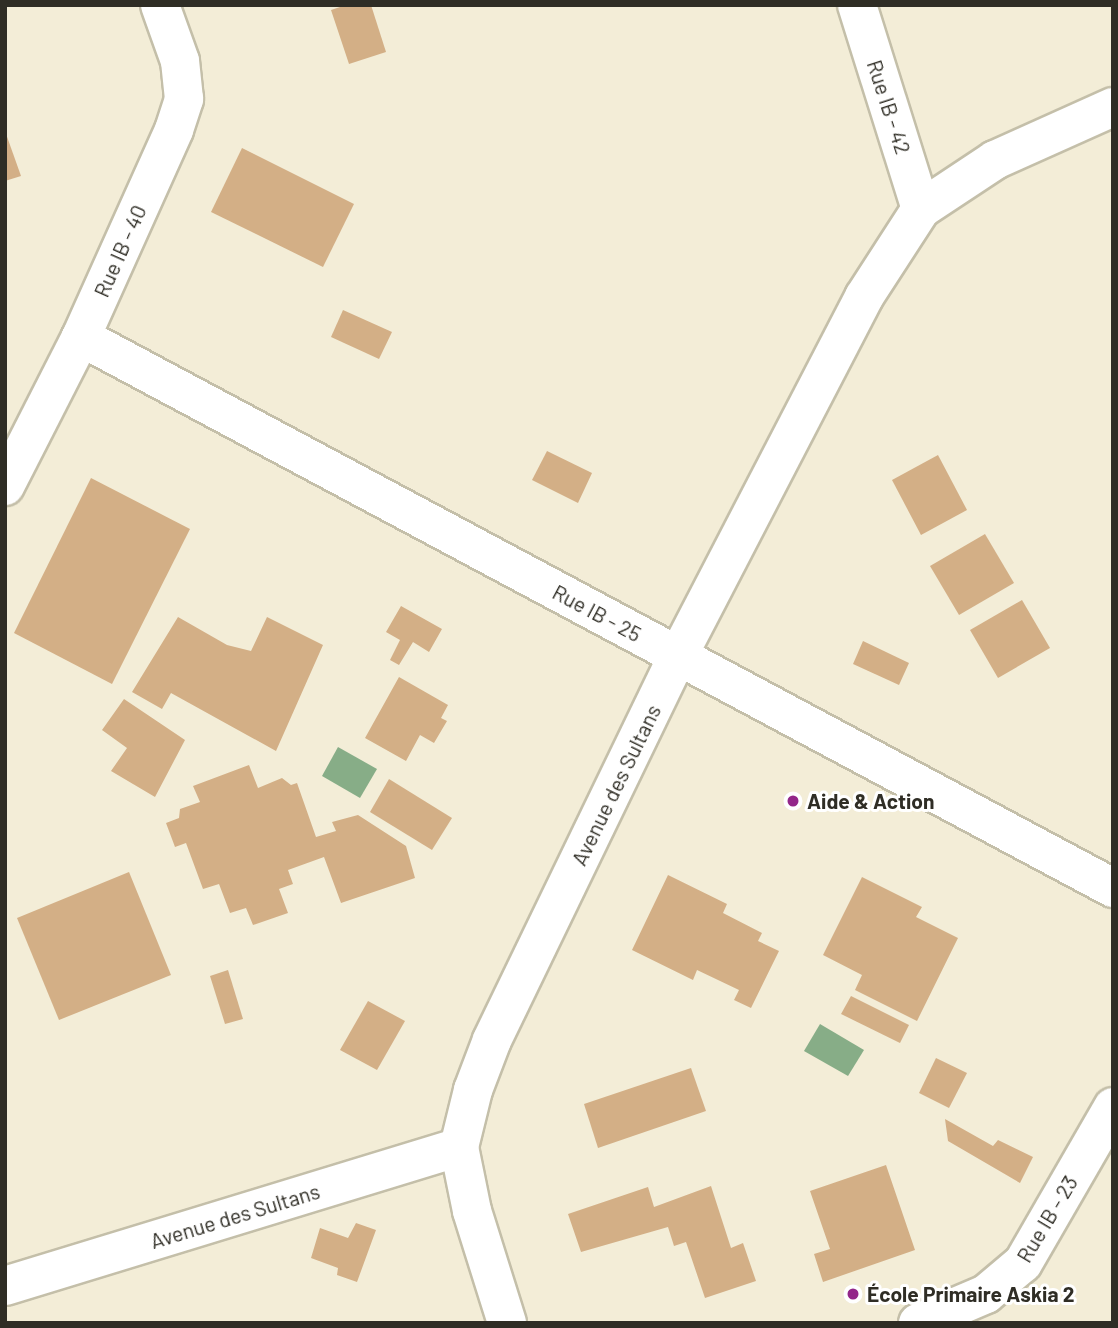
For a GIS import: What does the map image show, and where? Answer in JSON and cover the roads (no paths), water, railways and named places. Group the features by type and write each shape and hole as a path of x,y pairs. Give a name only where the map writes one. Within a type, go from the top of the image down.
{"street":[{"name":"Rue IB - 40","path":"5,486 81,337 184,99 180,61 160,5"},
{"name":"Rue IB - 42","path":"857,5 922,209"},
{"name":"Avenue des Sultans","path":"5,1286 459,1147 472,1090 492,1040 678,656 864,297 922,209 995,160 1113,107"},
{"name":"Rue IB - 25","path":"81,337 1113,888"},
{"name":"Rue IB - 23","path":"918,1323 986,1294 1023,1264 1113,1107"},
{"path":"459,1147 472,1211 507,1323"}],"place":[{"name":"Aide & Action","path":"793,801"},
{"name":"École Primaire Askia 2","path":"853,1294"}]}
